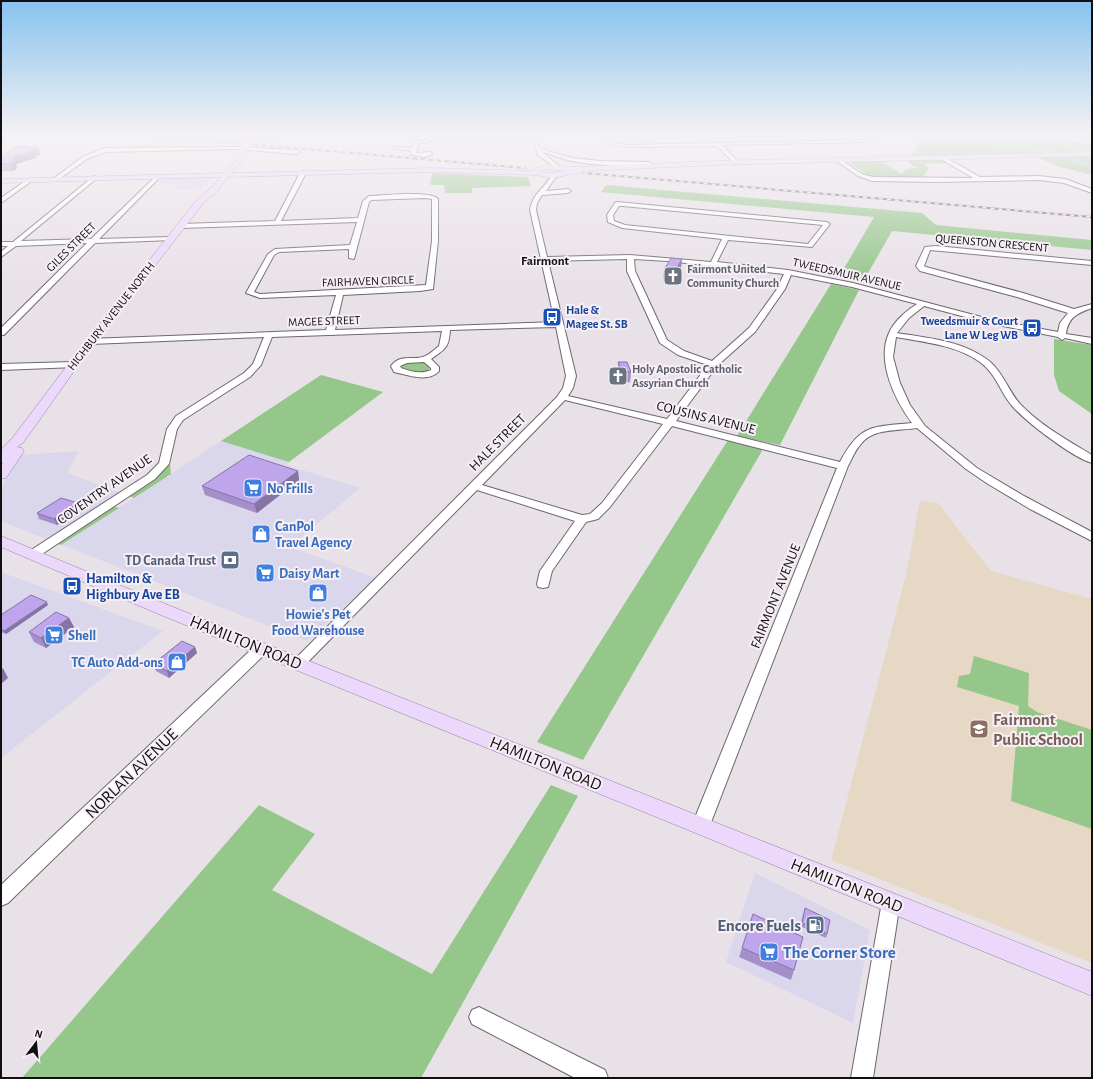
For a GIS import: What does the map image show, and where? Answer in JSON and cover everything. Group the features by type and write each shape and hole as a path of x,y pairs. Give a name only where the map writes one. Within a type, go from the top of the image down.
{"main road":[{"name":"HIGHBURY AVENUE NORTH","path":"207,194 205,192 210,185"},
{"name":"HIGHBURY AVENUE NORTH","path":"1,459 10,447 18,440 72,365 181,226 207,194 212,192 218,185"},
{"name":"HIGHBURY AVENUE NORTH","path":"1,475 20,445 18,440"},
{"name":"HAMILTON ROAD","path":"1,541 261,649 701,825 1092,984"},
{"path":"1,548 26,552"}],"street":[{"path":"1,201 23,185"},
{"path":"1,255 85,185"},
{"name":"GILES STREET","path":"1,333 149,185"},
{"path":"277,223 297,185"},
{"name":"HALE STREET","path":"542,190 543,185"},
{"name":"HALE STREET","path":"298,663 562,397 568,388 571,376 533,210 533,202 542,190 549,185"},
{"path":"1079,185 1092,190"},
{"path":"542,190 559,193 568,191"},
{"name":"FAIRHAVEN CIRCLE","path":"433,197 435,199 435,241 430,287 420,290 260,296 250,293 271,254 277,250 353,247 361,220 366,200 369,198 433,197"},
{"path":"617,204 623,204 827,224 810,246 726,238 624,226 611,222 610,215 617,204"},
{"path":"181,226 361,220"},
{"path":"713,264 726,238"},
{"path":"1,244 171,239"},
{"path":"352,258 353,247"},
{"name":"QUEENSTON CRESCENT","path":"1075,312 1020,295 923,269 920,266 928,248 1092,263"},
{"path":"630,258 631,271 663,341 672,349 684,355 714,364"},
{"name":"TWEEDSMUIR AVENUE","path":"544,259 668,259 788,272 853,285 988,321 1062,337 1092,341"},
{"path":"474,486 582,519 594,517 606,505 714,364 752,330 781,289 788,272"},
{"path":"330,332 340,293"},
{"path":"923,304 904,318 892,334 888,346 888,360 893,379 905,404 919,425 977,473 1092,537"},
{"path":"1062,337 1063,324 1067,317 1075,312 1092,306"},
{"name":"MAGEE STREET","path":"91,342 559,324"},
{"path":"426,359 443,347 445,343 446,328"},
{"path":"892,334 943,344 968,352 983,360 996,370 1003,388 1023,411 1040,427 1092,460"},
{"name":"COVENTRY AVENUE","path":"26,552 151,477 164,464 172,429 179,418 247,375 257,365 270,335"},
{"path":"1,367 72,365"},
{"name":"COUSINS AVENUE","path":"562,397 669,422 843,466"},
{"name":"FAIRMONT AVENUE","path":"701,825 843,466 855,444 864,434 883,429 919,425"},
{"path":"543,584 546,571 582,519"},
{"name":"NORLAN AVENUE","path":"1,896 261,649"},
{"path":"862,1078 891,902"},
{"path":"478,1017 596,1078"}],"shaded area":[{"path":"178,185 204,185 200,189 174,190"},
{"path":"221,441 289,462 286,465 360,488 290,547 376,578 307,641 62,545"},
{"path":"79,451 67,473 121,493 46,539 1,521 1,488 19,455"},
{"name":"Fairmont Public School","path":"920,501 938,503 991,571 1092,599 1092,963 831,860 906,575"},
{"path":"1,572 163,631 1,758"},
{"path":"755,873 870,930 853,1023 726,962"}],"green space":[{"path":"444,185 531,186 472,188 472,193 445,193"},
{"path":"606,185 610,185 922,213 936,225 1092,240 1092,250 892,231 863,282 839,277 874,217 601,192"},
{"path":"831,284 859,290 780,445 737,436"},
{"path":"1054,339 1092,345 1092,414 1059,391 1054,375"},
{"path":"407,362 425,362 430,367 427,372 419,373 401,368 401,366"},
{"path":"321,375 383,392 289,462 221,441"},
{"path":"728,440 763,449 583,760 537,742"},
{"path":"170,464 171,474 134,498 129,496 157,477"},
{"path":"113,506 119,508 61,545 56,543"},
{"path":"974,656 1029,673 1028,706 1037,712 1092,730 1092,829 1011,801 1019,706 957,687 959,676 970,674"},
{"path":"551,785 578,796 421,1078 22,1078 259,805 315,834 272,890 432,974"}],"building":[{"path":"671,258 682,259 675,271 664,270"},
{"path":"618,362 627,362 631,372 622,372"},
{"name":"No Frills","path":"249,455 298,471 254,504 202,486"},
{"path":"61,498 78,503 54,519 37,513"},
{"name":"Shell","path":"31,595 47,602 4,631 1,629 1,615"},
{"path":"56,612 69,618 41,638 29,632"},
{"path":"182,641 195,647 167,671 153,664"},
{"name":"Encore Fuels","path":"805,908 830,920 827,934 802,923"},
{"name":"The Corner Store","path":"753,914 803,937 794,970 742,948"}],"railway":[{"path":"727,185 1092,217"}],"place":[{"name":"Fairmont United Community Church","path":"673,276"},
{"name":"Hale & Magee St. SB","path":"552,317"},
{"name":"Tweedsmuir & Court Lane W Leg WB","path":"1032,328"},
{"name":"Holy Apostolic Catholic Assyrian Church","path":"618,376"},
{"name":"No Frills","path":"253,488"},
{"name":"CanPol Travel Agency","path":"261,534"},
{"name":"TD Canada Trust","path":"230,560"},
{"name":"Daisy Mart","path":"265,573"},
{"name":"Hamilton & Highbury Ave EB","path":"72,586"},
{"name":"Howie's Pet Food Warehouse","path":"318,593"},
{"name":"Shell","path":"54,635"},
{"name":"TC Auto Add-ons","path":"177,662"},
{"name":"Fairmont Public School","path":"979,729"},
{"name":"Encore Fuels","path":"815,925"},
{"name":"The Corner Store","path":"769,952"}],"district":[{"name":"Fairmont","path":"545,260"}]}
